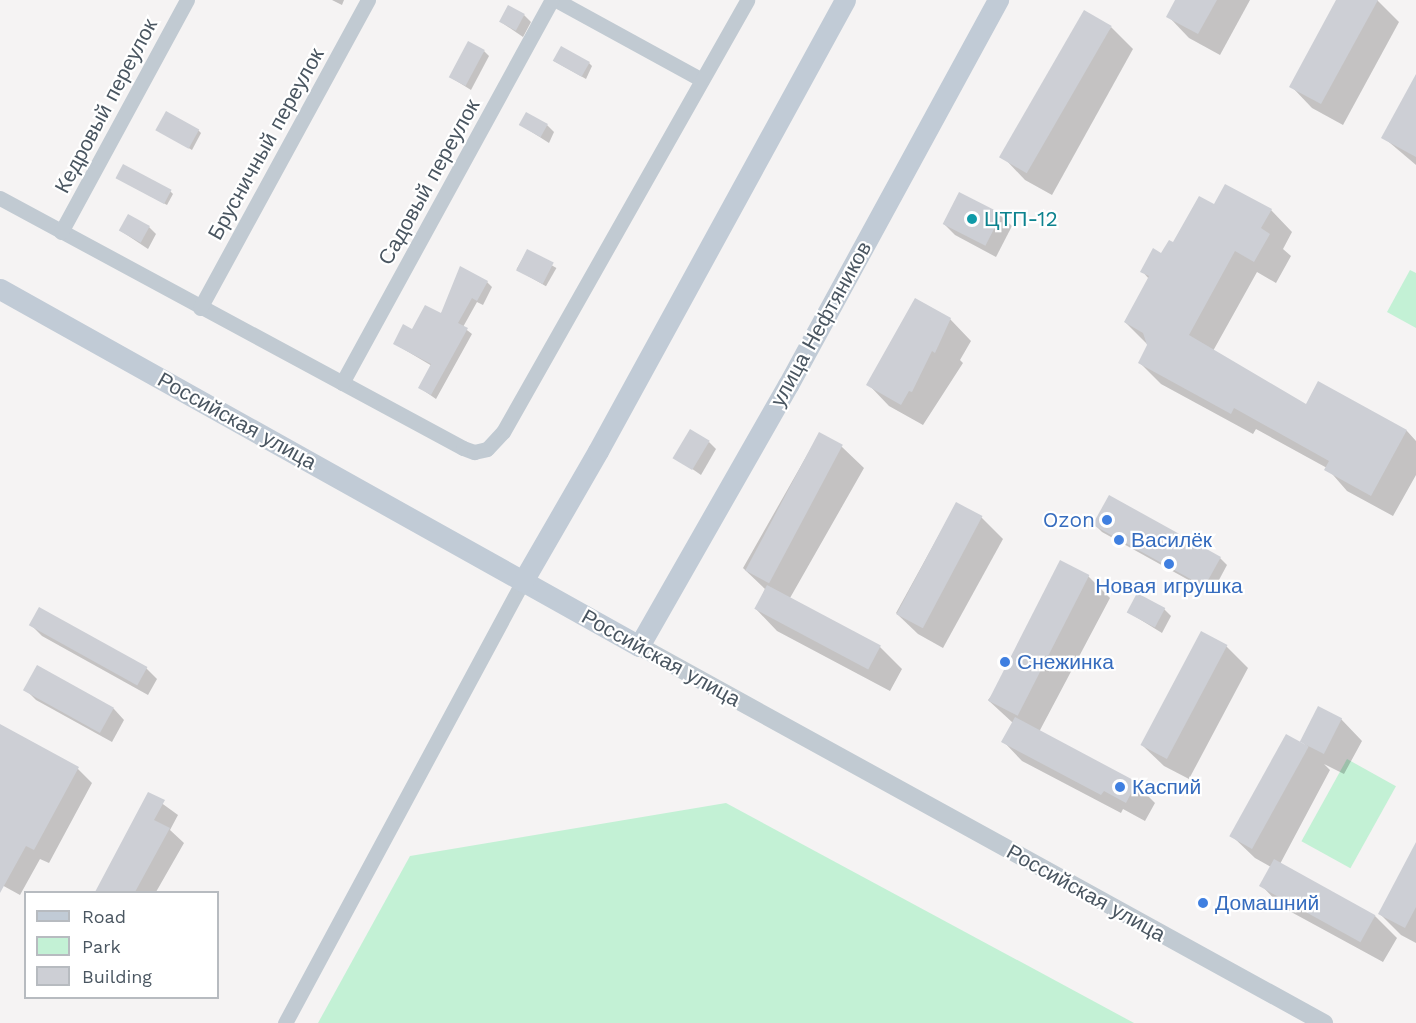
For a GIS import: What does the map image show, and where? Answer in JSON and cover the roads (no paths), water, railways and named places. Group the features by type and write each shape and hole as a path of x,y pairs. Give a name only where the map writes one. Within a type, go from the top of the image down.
{"main road":[{"path":"523,581 598,451 845,0"},
{"name":"улица Нефтяников","path":"639,646 788,385 998,0"},
{"name":"Российская улица","path":"0,289 639,646"}],"street":[{"name":"Кедровый переулок","path":"61,232 187,0"},
{"name":"Брусничный переулок","path":"200,308 368,0"},
{"path":"554,0 702,80"},
{"name":"Садовый переулок","path":"342,383 554,0"},
{"path":"0,198 463,448 474,452 487,449 503,432 747,0"},
{"path":"285,1023 523,581"},
{"name":"Российская улица","path":"639,646 1324,1023"}],"place":[{"name":"ЦТП-12","path":"972,219"},
{"name":"Ozon","path":"1107,520"},
{"name":"Василёк","path":"1119,540"},
{"name":"Новая игрушка","path":"1169,564"},
{"name":"Снежинка","path":"1005,662"},
{"name":"Каспий","path":"1120,787"},
{"name":"Домашний","path":"1203,903"}]}
